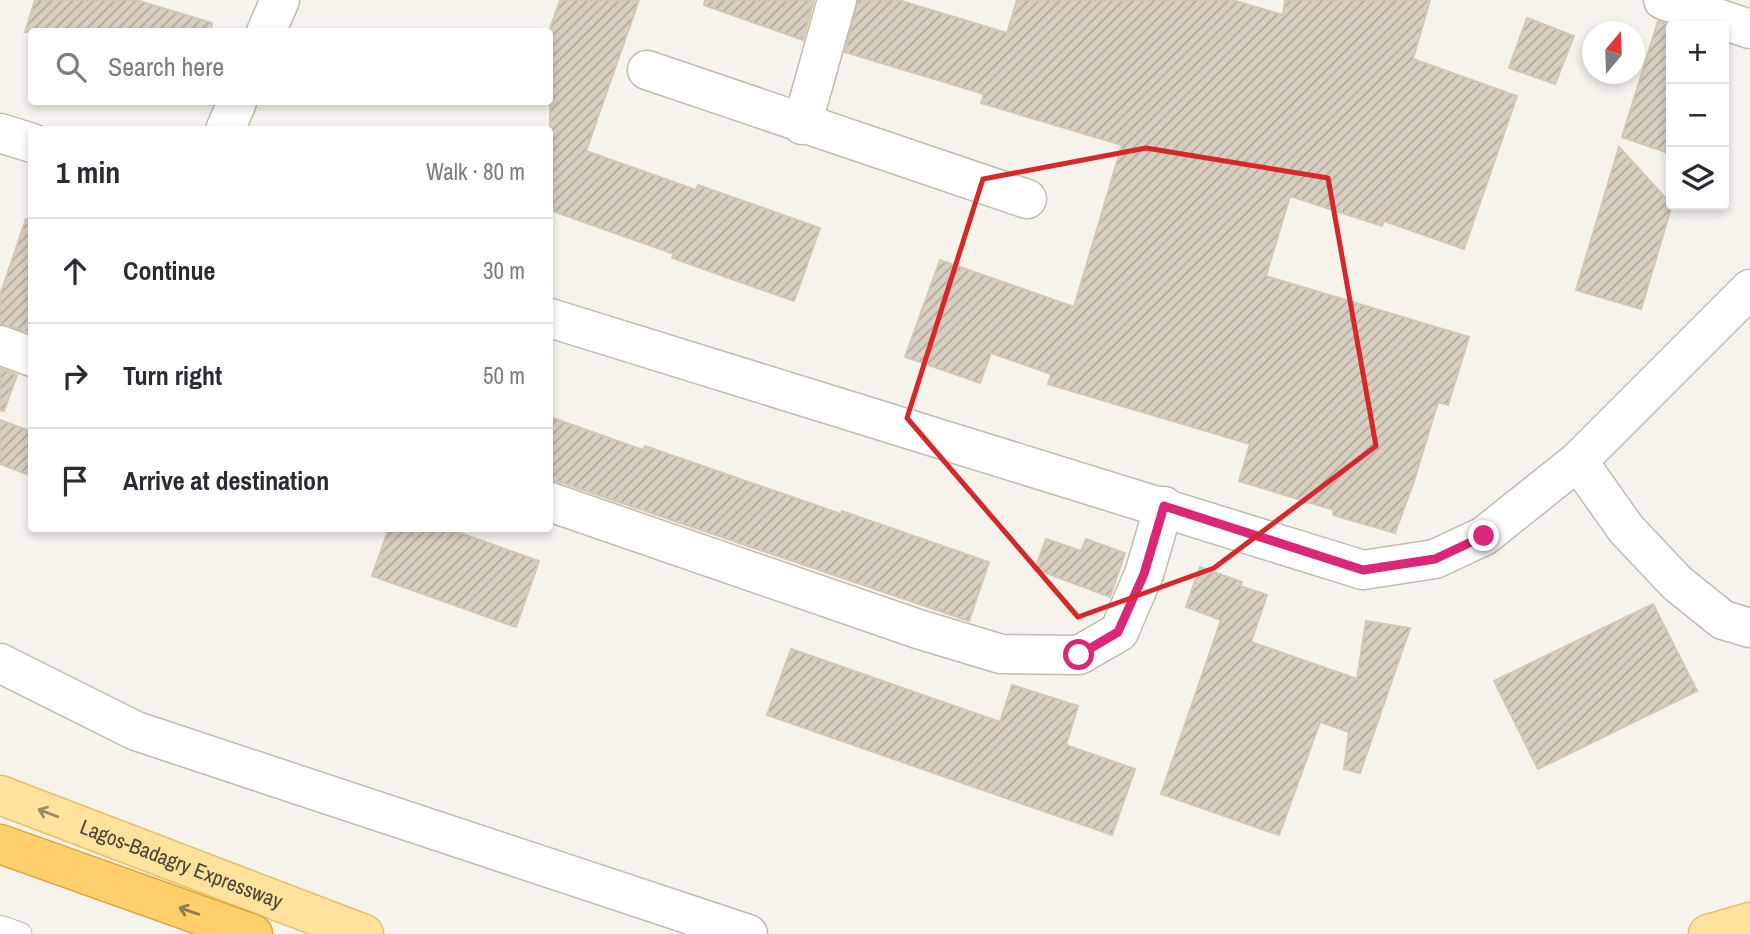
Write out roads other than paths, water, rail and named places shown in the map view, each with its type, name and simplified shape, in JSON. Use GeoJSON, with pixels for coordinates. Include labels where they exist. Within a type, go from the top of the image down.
{"type":"FeatureCollection","features":[{"type":"Feature","properties":{"kind":"highway","name":"Lagos-Badagry Expressway"},"geometry":{"type":"LineString","coordinates":[[0,844],[253,934]]}},
{"type":"Feature","properties":{"kind":"main road","name":"Lagos-Badagry Expressway"},"geometry":{"type":"LineString","coordinates":[[0,795],[363,934]]}},
{"type":"Feature","properties":{"kind":"main road"},"geometry":{"type":"LineString","coordinates":[[1708,934],[1750,922]]}},
{"type":"Feature","properties":{"kind":"street"},"geometry":{"type":"LineString","coordinates":[[268,28],[280,0]]}},
{"type":"Feature","properties":{"kind":"street"},"geometry":{"type":"LineString","coordinates":[[802,125],[837,0]]}},
{"type":"Feature","properties":{"kind":"street"},"geometry":{"type":"LineString","coordinates":[[1663,0],[1750,29]]}},
{"type":"Feature","properties":{"kind":"street"},"geometry":{"type":"LineString","coordinates":[[646,70],[1027,199]]}},
{"type":"Feature","properties":{"kind":"street"},"geometry":{"type":"LineString","coordinates":[[227,126],[236,105]]}},
{"type":"Feature","properties":{"kind":"street"},"geometry":{"type":"LineString","coordinates":[[0,133],[28,142]]}},
{"type":"Feature","properties":{"kind":"street"},"geometry":{"type":"LineString","coordinates":[[553,319],[1164,506],[1363,570],[1435,559],[1484,536],[1578,461],[1750,289]]}},
{"type":"Feature","properties":{"kind":"street"},"geometry":{"type":"LineString","coordinates":[[0,345],[28,356]]}},
{"type":"Feature","properties":{"kind":"street"},"geometry":{"type":"LineString","coordinates":[[1578,461],[1626,529],[1677,583],[1723,620],[1750,628]]}},
{"type":"Feature","properties":{"kind":"street"},"geometry":{"type":"LineString","coordinates":[[553,503],[918,629],[1001,654],[1079,655],[1118,632],[1144,574],[1164,506]]}},
{"type":"Feature","properties":{"kind":"street"},"geometry":{"type":"LineString","coordinates":[[0,663],[136,731],[748,934]]}},
{"type":"Feature","properties":{"kind":"lane"},"geometry":{"type":"LineString","coordinates":[[0,927],[20,934]]}}]}
